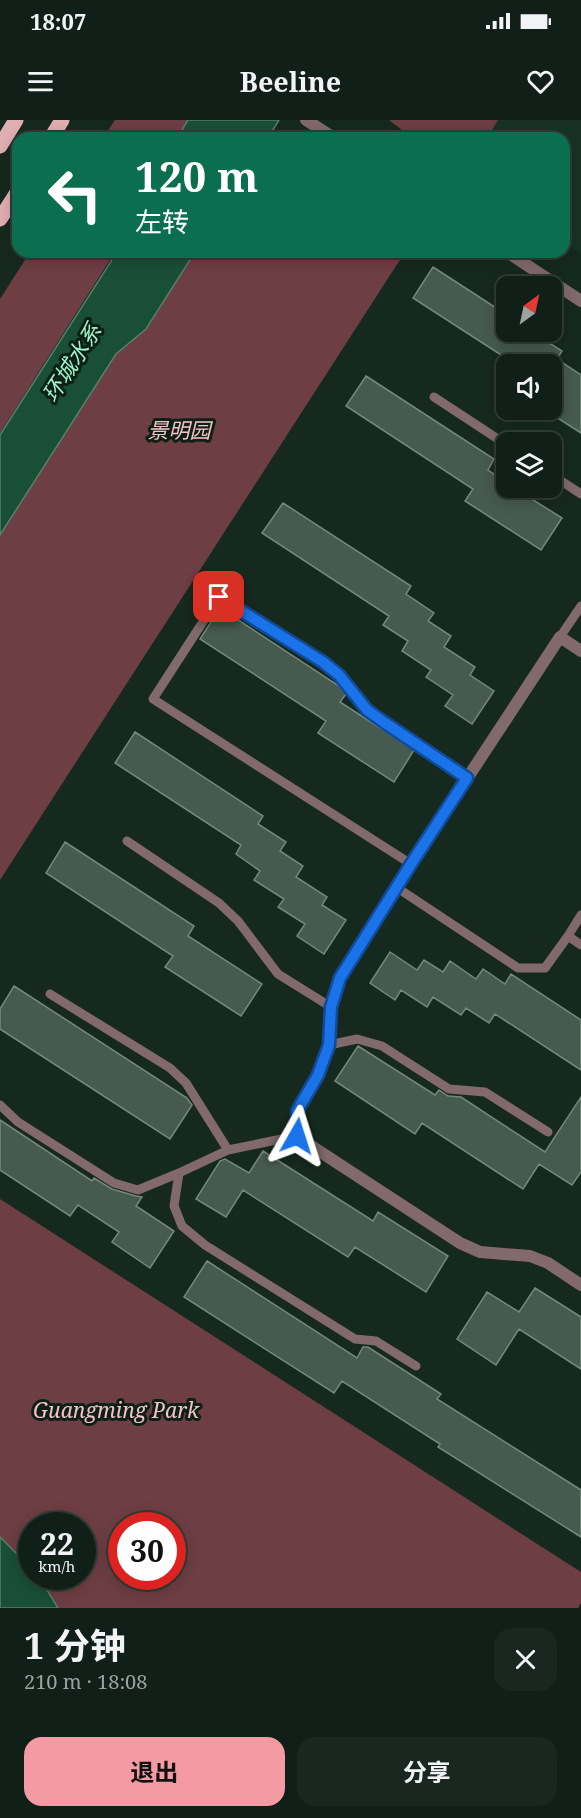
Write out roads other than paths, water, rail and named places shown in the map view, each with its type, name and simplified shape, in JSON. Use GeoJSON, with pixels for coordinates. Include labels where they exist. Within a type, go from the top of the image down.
{"type":"FeatureCollection","features":[{"type":"Feature","properties":{"kind":"main road"},"geometry":{"type":"LineString","coordinates":[[0,146],[16,120]]}},
{"type":"Feature","properties":{"kind":"main road"},"geometry":{"type":"LineString","coordinates":[[0,219],[12,200]]}},
{"type":"Feature","properties":{"kind":"street"},"geometry":{"type":"LineString","coordinates":[[310,123],[324,132]]}},
{"type":"Feature","properties":{"kind":"street"},"geometry":{"type":"LineString","coordinates":[[516,258],[581,301]]}},
{"type":"Feature","properties":{"kind":"street"},"geometry":{"type":"LineString","coordinates":[[581,651],[560,637],[396,887],[340,978],[331,1007],[329,1045],[318,1075],[297,1111],[297,1136],[460,1243],[480,1252],[530,1256],[539,1259],[581,1285]]}},
{"type":"Feature","properties":{"kind":"lane"},"geometry":{"type":"LineString","coordinates":[[434,397],[496,438]]}},
{"type":"Feature","properties":{"kind":"lane"},"geometry":{"type":"LineString","coordinates":[[562,482],[581,494]]}},
{"type":"Feature","properties":{"kind":"lane"},"geometry":{"type":"LineString","coordinates":[[411,864],[153,699],[219,597],[323,662],[339,675],[367,710],[467,778]]}},
{"type":"Feature","properties":{"kind":"lane"},"geometry":{"type":"LineString","coordinates":[[560,637],[581,606]]}},
{"type":"Feature","properties":{"kind":"lane"},"geometry":{"type":"LineString","coordinates":[[127,841],[219,903],[238,921],[278,974],[331,1007]]}},
{"type":"Feature","properties":{"kind":"lane"},"geometry":{"type":"LineString","coordinates":[[396,887],[518,968],[545,968],[581,915]]}},
{"type":"Feature","properties":{"kind":"lane"},"geometry":{"type":"LineString","coordinates":[[568,936],[581,945]]}},
{"type":"Feature","properties":{"kind":"lane"},"geometry":{"type":"LineString","coordinates":[[50,994],[170,1068],[186,1083],[228,1150]]}},
{"type":"Feature","properties":{"kind":"lane"},"geometry":{"type":"LineString","coordinates":[[329,1045],[357,1039],[382,1046],[449,1089],[485,1092],[548,1132]]}},
{"type":"Feature","properties":{"kind":"lane"},"geometry":{"type":"LineString","coordinates":[[0,1106],[18,1122],[114,1183],[138,1190],[228,1150],[297,1136]]}},
{"type":"Feature","properties":{"kind":"lane"},"geometry":{"type":"LineString","coordinates":[[179,1173],[174,1206],[182,1226],[205,1245],[355,1339],[376,1341],[416,1366]]}},
{"type":"Feature","properties":{"kind":"water"},"geometry":{"type":"Polygon","coordinates":[[[188,120],[279,120],[272,132],[181,132],[188,120]]]}},
{"type":"Feature","properties":{"kind":"water","name":"环城水系"},"geometry":{"type":"Polygon","coordinates":[[[113,258],[191,258],[146,329],[116,354],[0,535],[0,435],[113,258]]]}},
{"type":"Feature","properties":{"kind":"water"},"geometry":{"type":"Polygon","coordinates":[[[0,1537],[18,1555],[18,1590],[47,1590],[58,1608],[0,1608],[0,1537]]]}},
{"type":"Feature","properties":{"kind":"park label","name":"景明园"},"geometry":{"type":"Point","coordinates":[179,430]}},
{"type":"Feature","properties":{"kind":"park label","name":"Guangming Park"},"geometry":{"type":"Point","coordinates":[116,1410]}}]}
